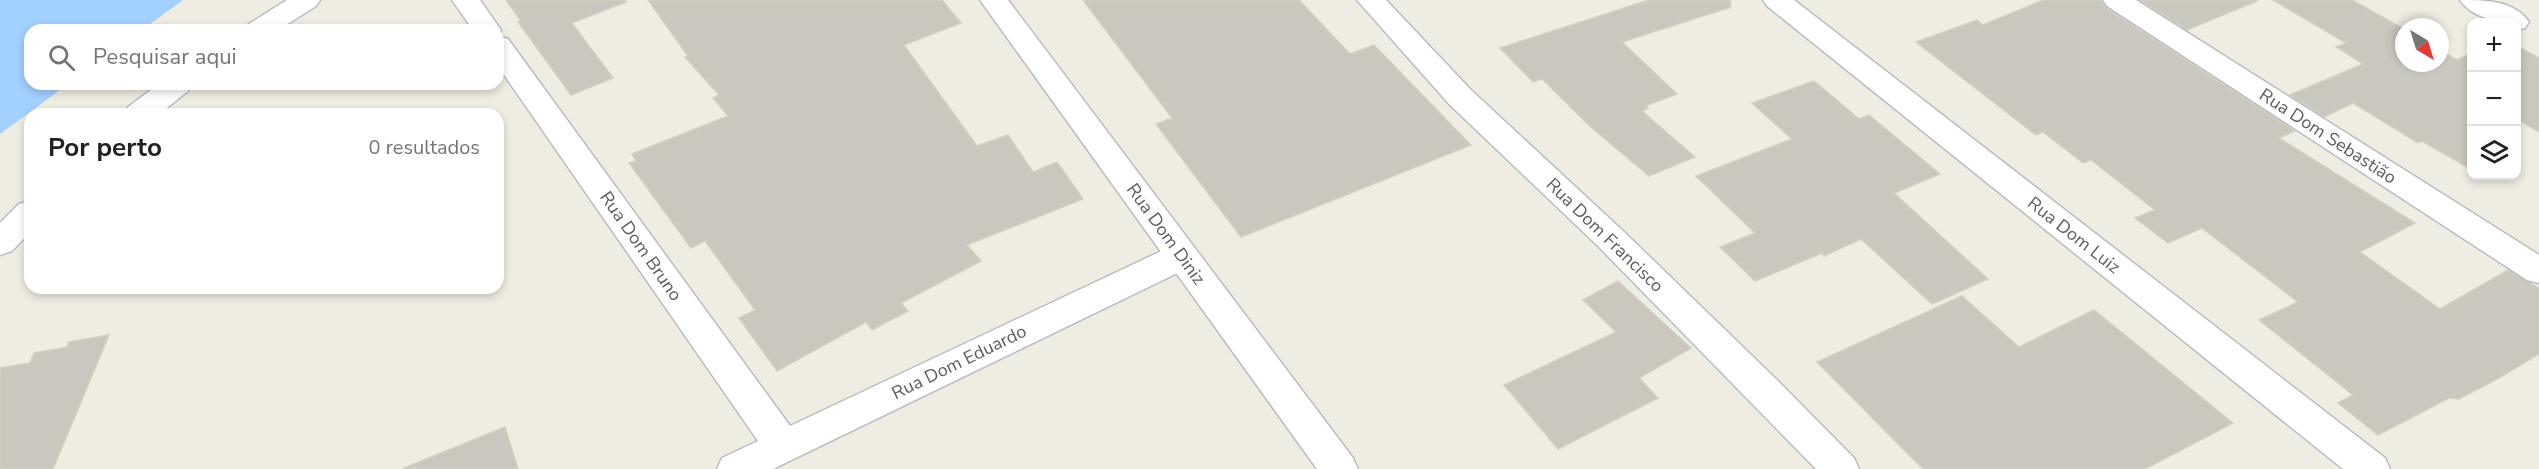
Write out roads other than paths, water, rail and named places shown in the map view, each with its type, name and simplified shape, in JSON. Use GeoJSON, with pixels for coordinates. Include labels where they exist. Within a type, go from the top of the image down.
{"type":"FeatureCollection","features":[{"type":"Feature","properties":{"kind":"street"},"geometry":{"type":"LineString","coordinates":[[268,24],[306,0]]}},
{"type":"Feature","properties":{"kind":"street"},"geometry":{"type":"LineString","coordinates":[[466,0],[483,24]]}},
{"type":"Feature","properties":{"kind":"street","name":"Rua Dom Diniz"},"geometry":{"type":"LineString","coordinates":[[994,0],[1339,469]]}},
{"type":"Feature","properties":{"kind":"street","name":"Rua Dom Francisco"},"geometry":{"type":"LineString","coordinates":[[1371,0],[1460,97],[1610,238],[1764,390],[1840,469]]}},
{"type":"Feature","properties":{"kind":"street","name":"Rua Dom Luiz"},"geometry":{"type":"LineString","coordinates":[[1777,0],[2372,469]]}},
{"type":"Feature","properties":{"kind":"street","name":"Rua Dom Sebastião"},"geometry":{"type":"LineString","coordinates":[[2117,0],[2539,271]]}},
{"type":"Feature","properties":{"kind":"street"},"geometry":{"type":"LineString","coordinates":[[2474,0],[2507,18]]}},
{"type":"Feature","properties":{"kind":"street"},"geometry":{"type":"LineString","coordinates":[[2521,26],[2539,35]]}},
{"type":"Feature","properties":{"kind":"street","name":"Rua Dom Bruno"},"geometry":{"type":"LineString","coordinates":[[504,53],[783,446]]}},
{"type":"Feature","properties":{"kind":"street"},"geometry":{"type":"LineString","coordinates":[[147,108],[170,90]]}},
{"type":"Feature","properties":{"kind":"street"},"geometry":{"type":"LineString","coordinates":[[0,243],[24,218]]}},
{"type":"Feature","properties":{"kind":"street","name":"Rua Dom Eduardo"},"geometry":{"type":"LineString","coordinates":[[736,469],[1182,256]]}},
{"type":"Feature","properties":{"kind":"water"},"geometry":{"type":"Polygon","coordinates":[[[0,0],[183,0],[150,24],[24,24],[24,90],[60,90],[35,108],[24,108],[24,116],[0,134],[0,0]]]}}]}
